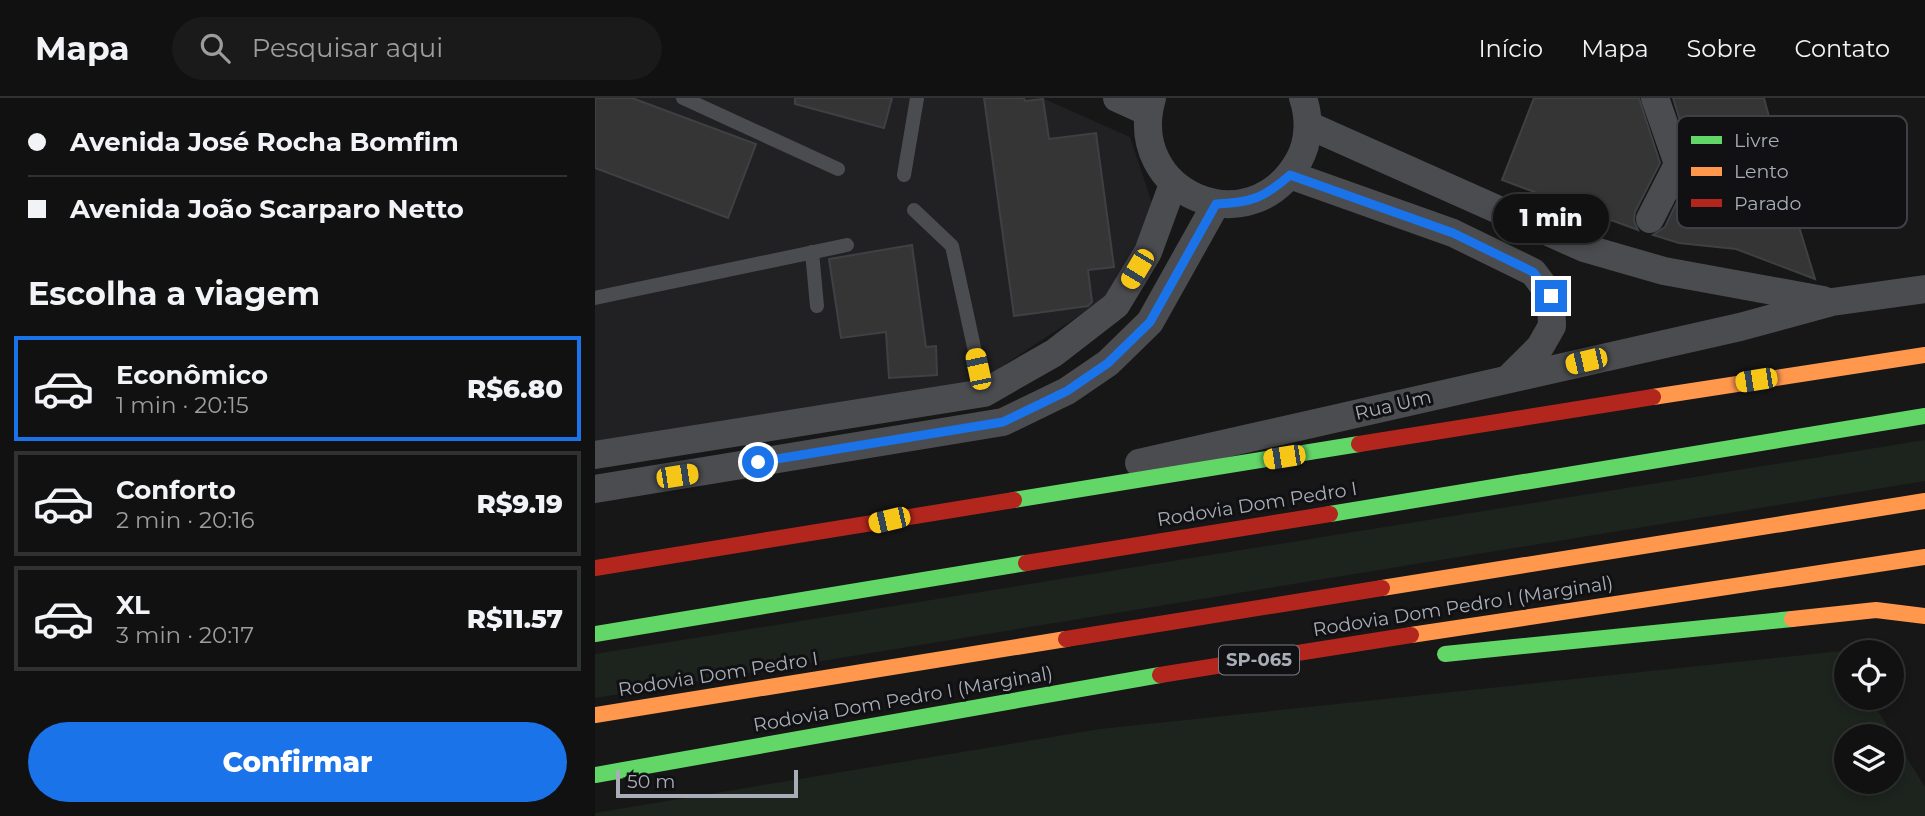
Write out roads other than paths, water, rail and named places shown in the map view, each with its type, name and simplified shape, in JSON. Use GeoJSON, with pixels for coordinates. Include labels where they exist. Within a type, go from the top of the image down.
{"type":"FeatureCollection","features":[{"type":"Feature","properties":{"kind":"highway"},"geometry":{"type":"LineString","coordinates":[[595,568],[1925,355]]}},
{"type":"Feature","properties":{"kind":"highway","name":"Rodovia Dom Pedro I"},"geometry":{"type":"LineString","coordinates":[[595,634],[1925,416]]}},
{"type":"Feature","properties":{"kind":"highway","name":"Rodovia Dom Pedro I"},"geometry":{"type":"LineString","coordinates":[[595,715],[1925,501]]}},
{"type":"Feature","properties":{"kind":"highway","name":"Rodovia Dom Pedro I (Marginal)"},"geometry":{"type":"LineString","coordinates":[[595,775],[1056,692],[1610,603],[1925,557]]}},
{"type":"Feature","properties":{"kind":"highway"},"geometry":{"type":"LineString","coordinates":[[1428,656],[1876,610],[1922,619]]}},
{"type":"Feature","properties":{"kind":"highway"},"geometry":{"type":"LineString","coordinates":[[1056,692],[1318,666]]}},
{"type":"Feature","properties":{"kind":"street"},"geometry":{"type":"LineString","coordinates":[[1117,98],[1150,105],[1148,139],[1156,163],[1173,184],[1193,197],[1216,204],[1244,203],[1257,198],[1269,193],[1290,175],[1303,152],[1306,112],[1584,248],[1664,271],[1832,302]]}},
{"type":"Feature","properties":{"kind":"street"},"geometry":{"type":"LineString","coordinates":[[1655,98],[1677,161]]}},
{"type":"Feature","properties":{"kind":"street"},"geometry":{"type":"LineString","coordinates":[[1650,219],[1677,166]]}},
{"type":"Feature","properties":{"kind":"street"},"geometry":{"type":"LineString","coordinates":[[1290,175],[1453,233],[1533,272],[1551,296],[1552,326],[1540,347],[1509,378]]}},
{"type":"Feature","properties":{"kind":"street"},"geometry":{"type":"LineString","coordinates":[[595,455],[983,393],[1054,353],[1116,305],[1148,251],[1173,184]]}},
{"type":"Feature","properties":{"kind":"street"},"geometry":{"type":"LineString","coordinates":[[595,489],[1003,422],[1067,391],[1108,363],[1150,322],[1216,204]]}},
{"type":"Feature","properties":{"kind":"street","name":"Rua Um"},"geometry":{"type":"LineString","coordinates":[[862,526],[1740,327],[1832,302],[1925,289]]}},
{"type":"Feature","properties":{"kind":"lane"},"geometry":{"type":"LineString","coordinates":[[683,98],[838,169]]}},
{"type":"Feature","properties":{"kind":"lane"},"geometry":{"type":"LineString","coordinates":[[904,175],[917,98]]}},
{"type":"Feature","properties":{"kind":"lane"},"geometry":{"type":"LineString","coordinates":[[914,210],[951,246],[983,393]]}},
{"type":"Feature","properties":{"kind":"lane"},"geometry":{"type":"LineString","coordinates":[[595,298],[847,245]]}},
{"type":"Feature","properties":{"kind":"lane"},"geometry":{"type":"LineString","coordinates":[[812,252],[817,306]]}}]}
